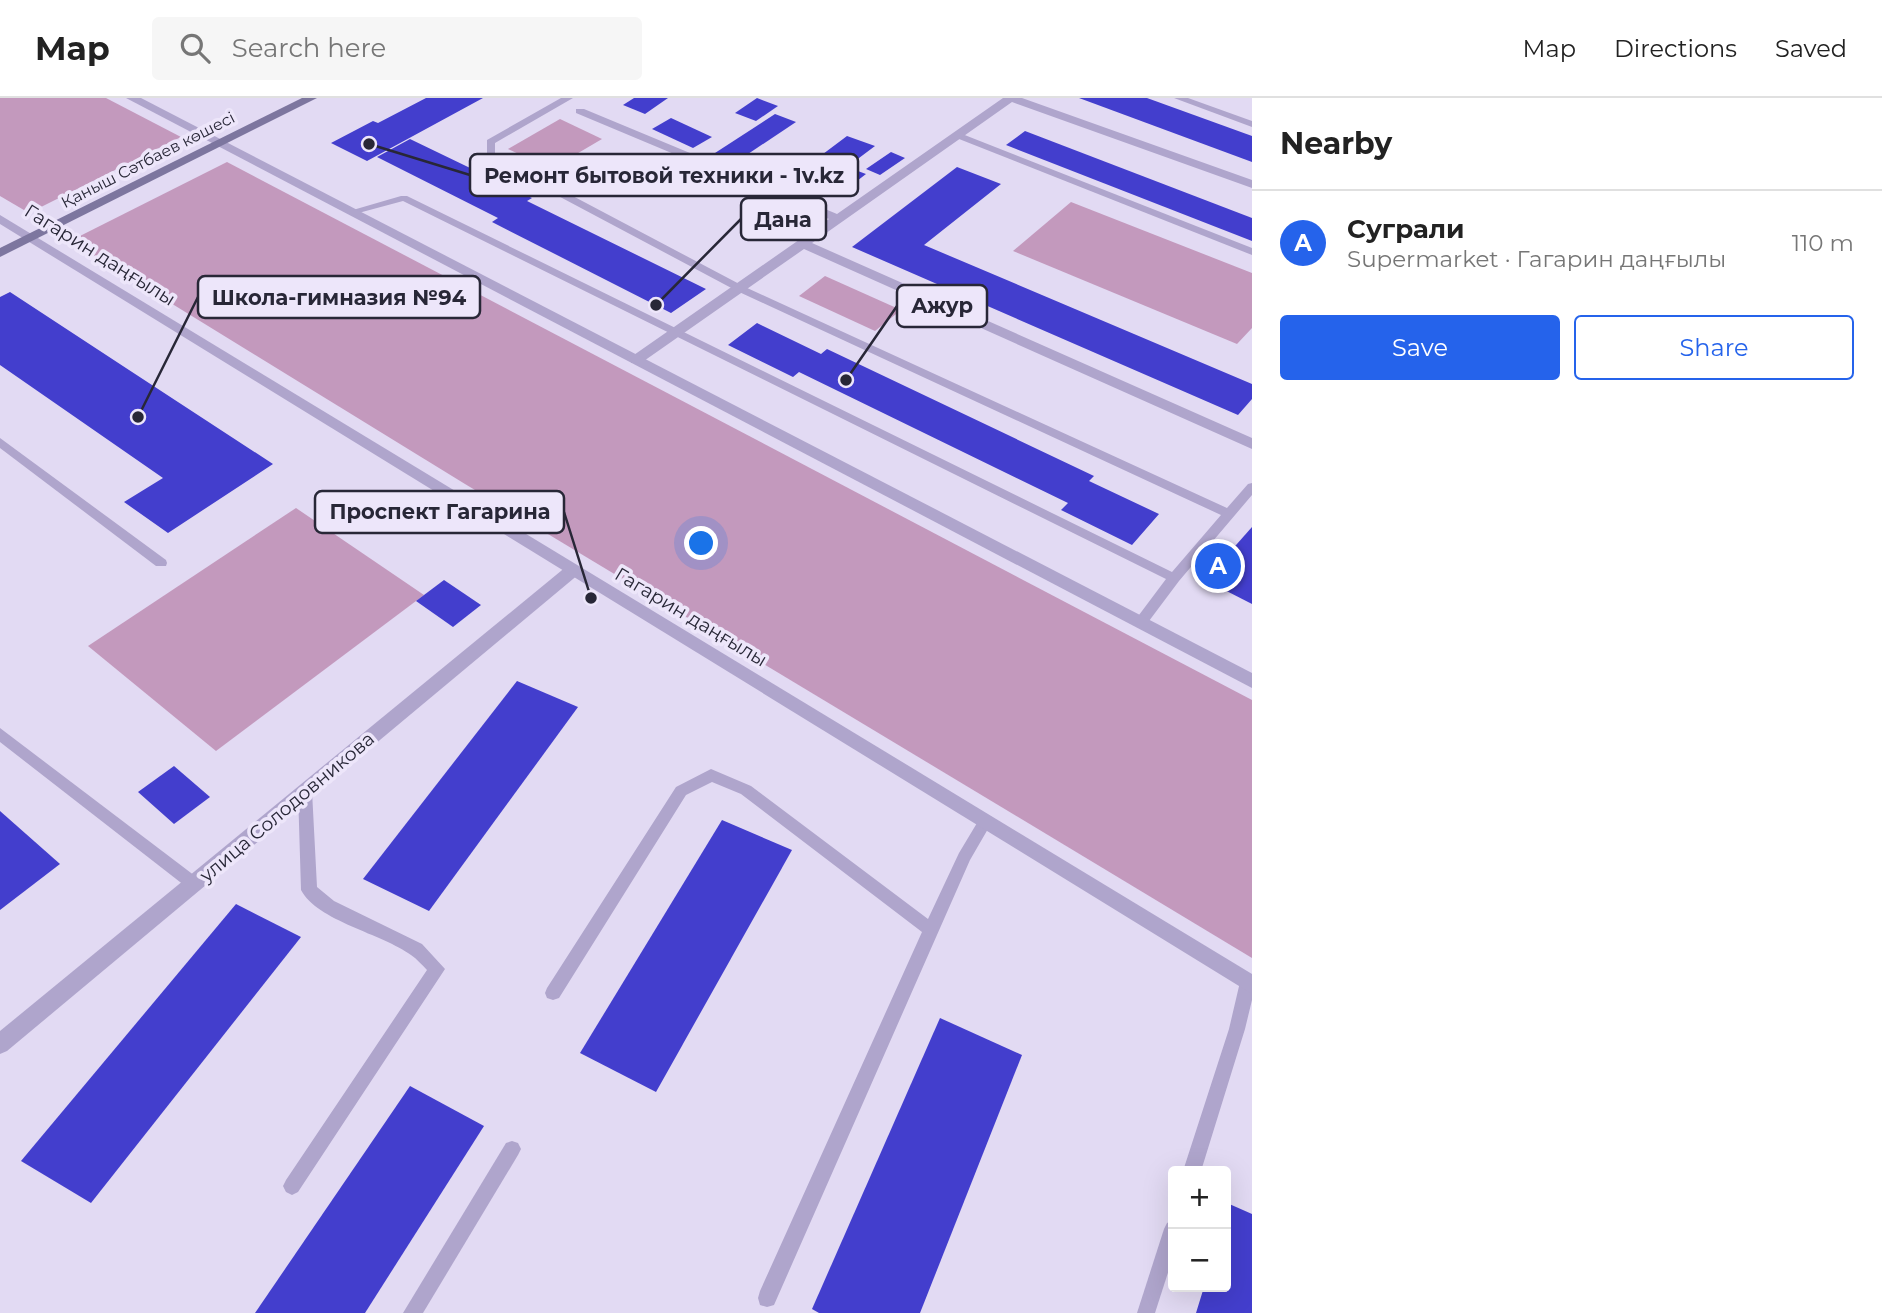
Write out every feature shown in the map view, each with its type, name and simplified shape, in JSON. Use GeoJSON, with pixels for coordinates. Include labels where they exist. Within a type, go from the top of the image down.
{"type":"FeatureCollection","features":[{"type":"Feature","properties":{"kind":"main road","name":"Қаныш Сәтбаев көшесі"},"geometry":{"type":"LineString","coordinates":[[0,253],[311,98]]}},
{"type":"Feature","properties":{"kind":"street"},"geometry":{"type":"LineString","coordinates":[[132,98],[1252,681]]}},
{"type":"Feature","properties":{"kind":"street"},"geometry":{"type":"LineString","coordinates":[[636,360],[1010,98],[1252,184]]}},
{"type":"Feature","properties":{"kind":"street"},"geometry":{"type":"LineString","coordinates":[[580,111],[839,219]]}},
{"type":"Feature","properties":{"kind":"street","name":"Гагарин даңғылы"},"geometry":{"type":"LineString","coordinates":[[0,219],[1250,984]]}},
{"type":"Feature","properties":{"kind":"street"},"geometry":{"type":"LineString","coordinates":[[804,244],[1252,444]]}},
{"type":"Feature","properties":{"kind":"street","name":"улица Солодовникова"},"geometry":{"type":"LineString","coordinates":[[0,1044],[573,570]]}},
{"type":"Feature","properties":{"kind":"lane"},"geometry":{"type":"LineString","coordinates":[[568,98],[490,142],[490,156],[741,289],[1085,450],[1229,514]]}},
{"type":"Feature","properties":{"kind":"lane"},"geometry":{"type":"LineString","coordinates":[[1179,98],[1252,124]]}},
{"type":"Feature","properties":{"kind":"lane"},"geometry":{"type":"LineString","coordinates":[[957,135],[1252,252]]}},
{"type":"Feature","properties":{"kind":"lane"},"geometry":{"type":"LineString","coordinates":[[351,212],[404,198],[1174,578]]}},
{"type":"Feature","properties":{"kind":"lane"},"geometry":{"type":"LineString","coordinates":[[0,442],[161,563]]}},
{"type":"Feature","properties":{"kind":"lane"},"geometry":{"type":"LineString","coordinates":[[1141,622],[1174,578],[1252,488]]}},
{"type":"Feature","properties":{"kind":"lane"},"geometry":{"type":"LineString","coordinates":[[0,734],[194,884]]}},
{"type":"Feature","properties":{"kind":"lane"},"geometry":{"type":"LineString","coordinates":[[553,993],[681,791],[711,775],[746,790],[931,930]]}},
{"type":"Feature","properties":{"kind":"lane"},"geometry":{"type":"LineString","coordinates":[[292,1186],[437,969],[416,949],[328,906],[309,890],[305,791]]}},
{"type":"Feature","properties":{"kind":"lane"},"geometry":{"type":"LineString","coordinates":[[767,1298],[964,857],[985,822]]}},
{"type":"Feature","properties":{"kind":"lane"},"geometry":{"type":"LineString","coordinates":[[1194,1166],[1250,984]]}},
{"type":"Feature","properties":{"kind":"lane"},"geometry":{"type":"LineString","coordinates":[[412,1313],[512,1149]]}},
{"type":"Feature","properties":{"kind":"lane"},"geometry":{"type":"LineString","coordinates":[[1146,1313],[1168,1245]]}},
{"type":"Feature","properties":{"kind":"shaded area"},"geometry":{"type":"Polygon","coordinates":[[[0,98],[106,98],[181,137],[29,213],[0,196],[0,98]]]}},
{"type":"Feature","properties":{"kind":"shaded area"},"geometry":{"type":"Polygon","coordinates":[[[560,119],[602,139],[551,169],[508,149],[560,119]]]}},
{"type":"Feature","properties":{"kind":"shaded area"},"geometry":{"type":"Polygon","coordinates":[[[227,162],[1252,700],[1252,958],[465,484],[70,241],[227,162]]]}},
{"type":"Feature","properties":{"kind":"shaded area"},"geometry":{"type":"Polygon","coordinates":[[[1071,202],[1252,273],[1252,328],[1237,344],[1013,251],[1071,202]]]}},
{"type":"Feature","properties":{"kind":"shaded area"},"geometry":{"type":"Polygon","coordinates":[[[825,276],[901,310],[875,331],[799,296],[825,276]]]}},
{"type":"Feature","properties":{"kind":"shaded area"},"geometry":{"type":"Polygon","coordinates":[[[296,508],[424,595],[216,751],[88,646],[296,508]]]}},
{"type":"Feature","properties":{"kind":"building"},"geometry":{"type":"Polygon","coordinates":[[[426,98],[483,98],[367,161],[331,143],[373,121],[378,123],[426,98]]]}},
{"type":"Feature","properties":{"kind":"building"},"geometry":{"type":"Polygon","coordinates":[[[634,98],[668,98],[645,114],[623,105],[634,98]]]}},
{"type":"Feature","properties":{"kind":"building"},"geometry":{"type":"Polygon","coordinates":[[[757,98],[778,106],[756,121],[735,113],[757,98]]]}},
{"type":"Feature","properties":{"kind":"building"},"geometry":{"type":"Polygon","coordinates":[[[1079,98],[1147,98],[1252,136],[1252,162],[1079,98]]]}},
{"type":"Feature","properties":{"kind":"building"},"geometry":{"type":"Polygon","coordinates":[[[775,114],[796,122],[736,162],[715,153],[775,114]]]}},
{"type":"Feature","properties":{"kind":"building"},"geometry":{"type":"Polygon","coordinates":[[[671,118],[712,137],[693,148],[652,129],[671,118]]]}},
{"type":"Feature","properties":{"kind":"building"},"geometry":{"type":"Polygon","coordinates":[[[1025,131],[1252,218],[1252,241],[1006,145],[1025,131]]]}},
{"type":"Feature","properties":{"kind":"building"},"geometry":{"type":"Polygon","coordinates":[[[847,136],[875,146],[847,167],[866,174],[844,191],[788,170],[810,153],[819,157],[847,136]]]}},
{"type":"Feature","properties":{"kind":"building"},"geometry":{"type":"Polygon","coordinates":[[[410,139],[532,198],[527,201],[706,289],[671,313],[492,222],[498,218],[377,157],[410,139]]]}},
{"type":"Feature","properties":{"kind":"building"},"geometry":{"type":"Polygon","coordinates":[[[891,152],[905,158],[880,175],[866,169],[891,152]]]}},
{"type":"Feature","properties":{"kind":"building"},"geometry":{"type":"Polygon","coordinates":[[[957,167],[1001,184],[924,245],[1252,384],[1252,399],[1238,415],[852,247],[957,167]]]}},
{"type":"Feature","properties":{"kind":"building"},"geometry":{"type":"Polygon","coordinates":[[[10,292],[273,464],[168,533],[124,502],[163,478],[0,365],[0,297],[10,292]]]}},
{"type":"Feature","properties":{"kind":"building"},"geometry":{"type":"Polygon","coordinates":[[[757,323],[821,354],[827,349],[1094,476],[1089,481],[1159,514],[1132,545],[1061,510],[1068,503],[799,372],[793,377],[728,345],[757,323]]]}},
{"type":"Feature","properties":{"kind":"building"},"geometry":{"type":"Polygon","coordinates":[[[1252,527],[1252,604],[1205,580],[1252,527]]]}},
{"type":"Feature","properties":{"kind":"building"},"geometry":{"type":"Polygon","coordinates":[[[444,580],[481,605],[453,627],[416,601],[444,580]]]}},
{"type":"Feature","properties":{"kind":"building"},"geometry":{"type":"Polygon","coordinates":[[[517,681],[578,707],[429,911],[363,879],[517,681]]]}},
{"type":"Feature","properties":{"kind":"building"},"geometry":{"type":"Polygon","coordinates":[[[174,766],[210,797],[174,824],[138,792],[174,766]]]}},
{"type":"Feature","properties":{"kind":"building"},"geometry":{"type":"Polygon","coordinates":[[[0,811],[60,864],[0,910],[0,811]]]}},
{"type":"Feature","properties":{"kind":"building"},"geometry":{"type":"Polygon","coordinates":[[[722,820],[792,850],[656,1092],[580,1053],[722,820]]]}},
{"type":"Feature","properties":{"kind":"building"},"geometry":{"type":"Polygon","coordinates":[[[236,904],[301,937],[91,1203],[21,1161],[236,904]]]}},
{"type":"Feature","properties":{"kind":"building"},"geometry":{"type":"Polygon","coordinates":[[[940,1018],[1022,1055],[920,1313],[819,1313],[812,1309],[940,1018]]]}},
{"type":"Feature","properties":{"kind":"building"},"geometry":{"type":"Polygon","coordinates":[[[410,1086],[484,1126],[365,1313],[255,1313],[410,1086]]]}},
{"type":"Feature","properties":{"kind":"building"},"geometry":{"type":"Polygon","coordinates":[[[1231,1205],[1252,1214],[1252,1313],[1196,1313],[1202,1292],[1231,1292],[1231,1205]]]}},
{"type":"Feature","properties":{"kind":"place","name":"Ремонт бытовой техники - 1v.kz"},"geometry":{"type":"Point","coordinates":[369,144]}},
{"type":"Feature","properties":{"kind":"place","name":"Дана"},"geometry":{"type":"Point","coordinates":[656,305]}},
{"type":"Feature","properties":{"kind":"place","name":"Ажур"},"geometry":{"type":"Point","coordinates":[846,380]}},
{"type":"Feature","properties":{"kind":"place","name":"Школа-гимназия №94"},"geometry":{"type":"Point","coordinates":[138,417]}},
{"type":"Feature","properties":{"kind":"place","name":"Суграли"},"geometry":{"type":"Point","coordinates":[1218,566]}},
{"type":"Feature","properties":{"kind":"place","name":"Проспект Гагарина"},"geometry":{"type":"Point","coordinates":[591,598]}}]}
